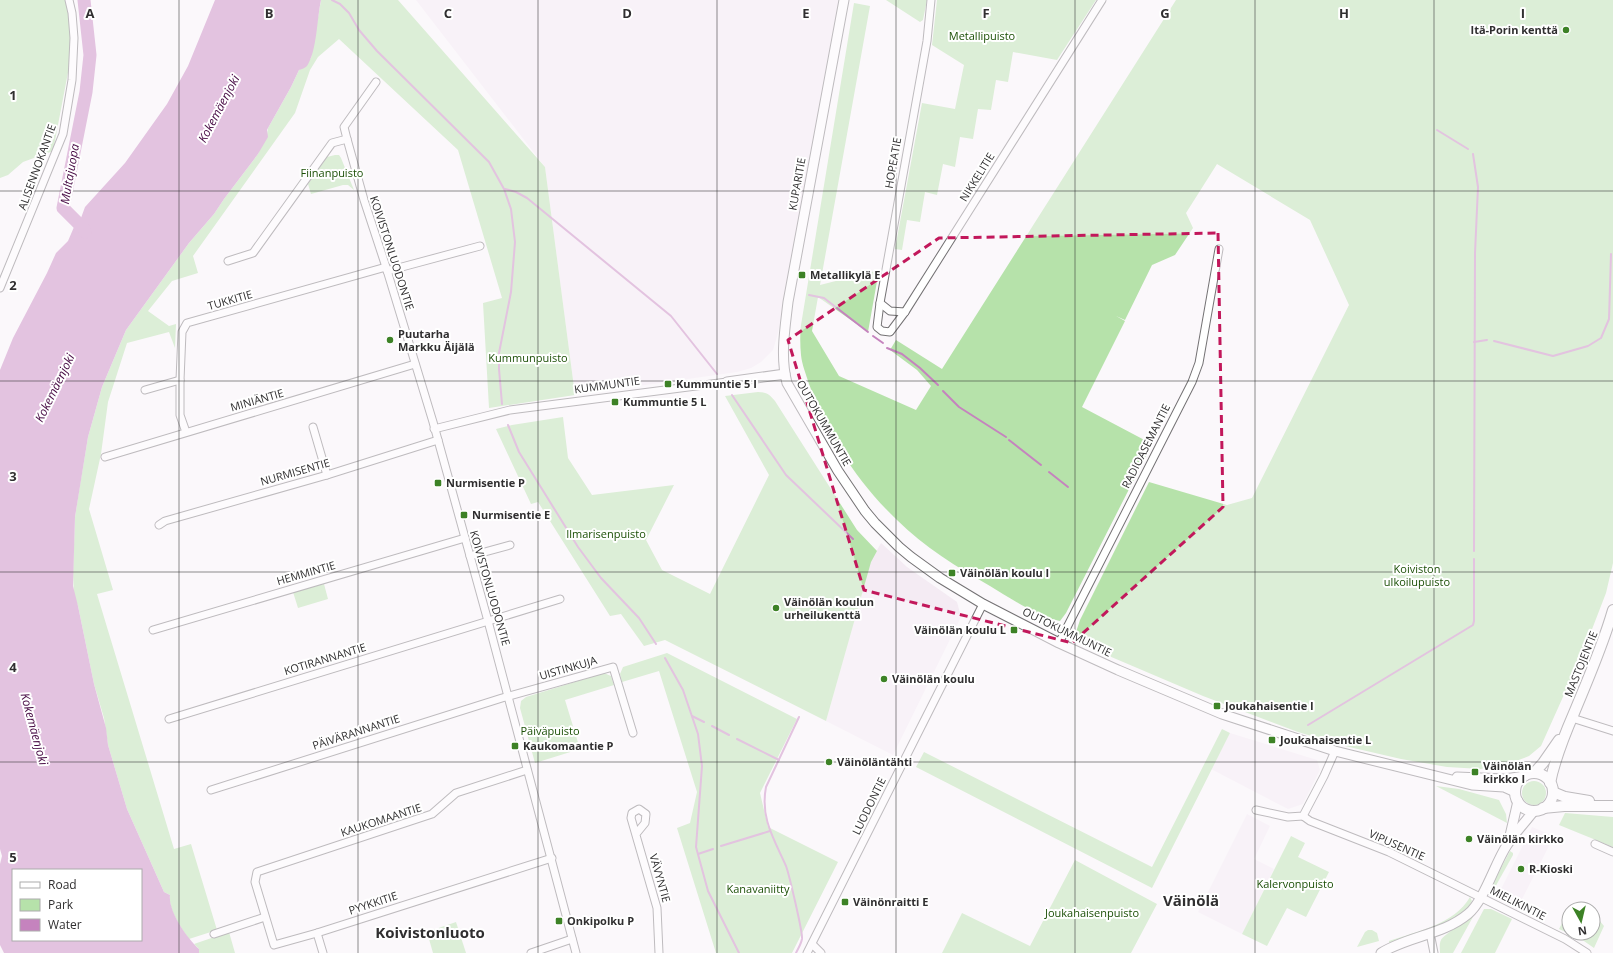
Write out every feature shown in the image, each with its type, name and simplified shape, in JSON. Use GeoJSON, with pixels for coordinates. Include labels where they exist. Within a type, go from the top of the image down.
{"type":"FeatureCollection","features":[{"type":"Feature","properties":{"kind":"main road","name":"MASTOJENTIE"},"geometry":{"type":"LineString","coordinates":[[1551,787],[1553,768],[1605,637],[1613,610]]}},
{"type":"Feature","properties":{"kind":"main road","name":"MASTOJENTIE"},"geometry":{"type":"LineString","coordinates":[[1529,775],[1543,763],[1570,722]]}},
{"type":"Feature","properties":{"kind":"main road"},"geometry":{"type":"LineString","coordinates":[[1529,775],[1543,776],[1551,787],[1565,797],[1613,805],[1564,806],[1539,810],[1525,808],[1517,797],[1518,783],[1529,775]]}},
{"type":"Feature","properties":{"kind":"main road"},"geometry":{"type":"LineString","coordinates":[[1539,810],[1550,801],[1551,787]]}},
{"type":"Feature","properties":{"kind":"street","name":"ALISENNOKANTIE"},"geometry":{"type":"LineString","coordinates":[[0,288],[63,134],[72,80],[74,38],[72,13],[69,0]]}},
{"type":"Feature","properties":{"kind":"street","name":"KUPARITIE"},"geometry":{"type":"LineString","coordinates":[[785,374],[784,341],[788,302],[844,0]]}},
{"type":"Feature","properties":{"kind":"street","name":"HOPEATIE"},"geometry":{"type":"LineString","coordinates":[[880,303],[927,41],[932,0]]}},
{"type":"Feature","properties":{"kind":"street","name":"NIKKELITIE"},"geometry":{"type":"LineString","coordinates":[[880,303],[877,326],[882,332],[890,332],[905,312],[1102,0]]}},
{"type":"Feature","properties":{"kind":"street"},"geometry":{"type":"LineString","coordinates":[[228,261],[253,253],[332,143],[347,139],[344,127],[376,82]]}},
{"type":"Feature","properties":{"kind":"street","name":"KOIVISTONLUODONTIE"},"geometry":{"type":"LineString","coordinates":[[347,139],[364,200],[387,269],[438,440],[552,858],[576,953]]}},
{"type":"Feature","properties":{"kind":"street","name":"TUKKITIE"},"geometry":{"type":"LineString","coordinates":[[186,432],[180,416],[180,380],[182,332],[187,323],[387,269],[480,246]]}},
{"type":"Feature","properties":{"kind":"street","name":"RADIOASEMANTIE"},"geometry":{"type":"LineString","coordinates":[[1059,643],[1192,382],[1199,363],[1219,249]]}},
{"type":"Feature","properties":{"kind":"street"},"geometry":{"type":"LineString","coordinates":[[880,303],[890,311],[905,312]]}},
{"type":"Feature","properties":{"kind":"street","name":"MINIÄNTIE"},"geometry":{"type":"LineString","coordinates":[[105,457],[416,364]]}},
{"type":"Feature","properties":{"kind":"street","name":"KUMMUNTIE"},"geometry":{"type":"LineString","coordinates":[[434,429],[510,410],[785,374]]}},
{"type":"Feature","properties":{"kind":"street","name":"OUTOKUMMUNTIE"},"geometry":{"type":"LineString","coordinates":[[785,374],[787,383],[838,471],[865,511],[884,532],[911,557],[940,578],[983,604],[1059,643],[1222,714],[1335,751],[1472,784],[1504,787],[1517,797]]}},
{"type":"Feature","properties":{"kind":"street"},"geometry":{"type":"LineString","coordinates":[[145,390],[180,380]]}},
{"type":"Feature","properties":{"kind":"street"},"geometry":{"type":"LineString","coordinates":[[313,428],[327,475]]}},
{"type":"Feature","properties":{"kind":"street","name":"NURMISENTIE"},"geometry":{"type":"LineString","coordinates":[[159,525],[166,521],[327,475],[438,440]]}},
{"type":"Feature","properties":{"kind":"street","name":"HEMMINTIE"},"geometry":{"type":"LineString","coordinates":[[153,630],[465,538]]}},
{"type":"Feature","properties":{"kind":"street"},"geometry":{"type":"LineString","coordinates":[[470,556],[510,545]]}},
{"type":"Feature","properties":{"kind":"street","name":"KOTIRANNANTIE"},"geometry":{"type":"LineString","coordinates":[[169,719],[560,599]]}},
{"type":"Feature","properties":{"kind":"street","name":"LUODONTIE"},"geometry":{"type":"LineString","coordinates":[[807,953],[983,604]]}},
{"type":"Feature","properties":{"kind":"street","name":"UISTINKUJA"},"geometry":{"type":"LineString","coordinates":[[508,696],[613,667],[633,733]]}},
{"type":"Feature","properties":{"kind":"street","name":"PÄIVÄRANNANTIE"},"geometry":{"type":"LineString","coordinates":[[211,790],[508,696]]}},
{"type":"Feature","properties":{"kind":"street"},"geometry":{"type":"LineString","coordinates":[[1570,722],[1613,731]]}},
{"type":"Feature","properties":{"kind":"street"},"geometry":{"type":"LineString","coordinates":[[1256,810],[1288,817],[1303,816],[1335,751]]}},
{"type":"Feature","properties":{"kind":"street","name":"KAUKOMAANTIE"},"geometry":{"type":"LineString","coordinates":[[257,872],[432,814],[456,794],[527,770]]}},
{"type":"Feature","properties":{"kind":"street","name":"OUTOKUMMUNTIE"},"geometry":{"type":"LineString","coordinates":[[1437,776],[1505,779],[1529,775]]}},
{"type":"Feature","properties":{"kind":"street"},"geometry":{"type":"LineString","coordinates":[[1381,953],[1402,942],[1430,934],[1456,923],[1469,914],[1482,894],[1507,845],[1517,797]]}},
{"type":"Feature","properties":{"kind":"street"},"geometry":{"type":"LineString","coordinates":[[1507,845],[1539,810]]}},
{"type":"Feature","properties":{"kind":"street","name":"VIPUSENTIE"},"geometry":{"type":"LineString","coordinates":[[1303,816],[1310,821],[1389,852],[1482,894]]}},
{"type":"Feature","properties":{"kind":"street","name":"VÄVYNTIE"},"geometry":{"type":"LineString","coordinates":[[636,834],[657,908],[659,953]]}},
{"type":"Feature","properties":{"kind":"street"},"geometry":{"type":"LineString","coordinates":[[1595,844],[1613,852]]}},
{"type":"Feature","properties":{"kind":"street","name":"PYYKKITIE"},"geometry":{"type":"LineString","coordinates":[[257,872],[255,882],[274,945],[317,933],[552,858]]}},
{"type":"Feature","properties":{"kind":"street","name":"MIELIKINTIE"},"geometry":{"type":"LineString","coordinates":[[1482,894],[1587,953]]}},
{"type":"Feature","properties":{"kind":"street"},"geometry":{"type":"LineString","coordinates":[[214,934],[265,917]]}},
{"type":"Feature","properties":{"kind":"street"},"geometry":{"type":"LineString","coordinates":[[317,933],[323,953]]}},
{"type":"Feature","properties":{"kind":"street"},"geometry":{"type":"LineString","coordinates":[[1430,934],[1434,953]]}},
{"type":"Feature","properties":{"kind":"street"},"geometry":{"type":"LineString","coordinates":[[531,953],[572,940]]}},
{"type":"Feature","properties":{"kind":"street"},"geometry":{"type":"LineString","coordinates":[[812,944],[821,953]]}},
{"type":"Feature","properties":{"kind":"highlighted area"},"geometry":{"type":"Polygon","coordinates":[[[1218,233],[1223,507],[1072,643],[864,590],[788,340],[939,238],[1218,233]]]}},
{"type":"Feature","properties":{"kind":"shaded area"},"geometry":{"type":"Polygon","coordinates":[[[416,0],[839,0],[778,333],[773,350],[761,362],[751,368],[737,372],[575,395],[545,167],[416,0]]]}},
{"type":"Feature","properties":{"kind":"shaded area","name":"Väinölän koulu"},"geometry":{"type":"Polygon","coordinates":[[[881,543],[907,567],[957,602],[961,617],[893,755],[826,721],[870,563],[881,543]]]}},
{"type":"Feature","properties":{"kind":"shaded area"},"geometry":{"type":"Polygon","coordinates":[[[1230,733],[1317,760],[1320,770],[1303,804],[1288,809],[1211,769],[1230,733]]]}},
{"type":"Feature","properties":{"kind":"shaded area"},"geometry":{"type":"Polygon","coordinates":[[[1247,814],[1270,826],[1254,859],[1274,869],[1242,934],[1198,912],[1247,814]]]}},
{"type":"Feature","properties":{"kind":"shaded area"},"geometry":{"type":"Polygon","coordinates":[[[1532,827],[1554,836],[1517,909],[1496,899],[1532,827]]]}},
{"type":"Feature","properties":{"kind":"green space"},"geometry":{"type":"Polygon","coordinates":[[[0,0],[67,0],[71,24],[70,62],[53,151],[23,162],[8,175],[0,178],[0,0]]]}},
{"type":"Feature","properties":{"kind":"green space","name":"Kummunpuisto"},"geometry":{"type":"Polygon","coordinates":[[[321,0],[398,0],[545,167],[575,395],[489,408],[483,303],[502,298],[458,150],[339,39],[318,57],[310,70],[295,113],[193,256],[198,273],[172,281],[148,311],[169,326],[176,324],[175,348],[169,332],[127,343],[108,402],[101,454],[89,509],[113,590],[97,594],[174,849],[191,844],[217,930],[189,939],[173,912],[170,895],[164,892],[127,809],[108,745],[104,718],[94,684],[78,606],[74,596],[73,573],[75,517],[88,437],[102,387],[126,330],[189,243],[214,214],[258,154],[267,134],[268,128],[299,70],[311,58],[321,0]]]}},
{"type":"Feature","properties":{"kind":"green space"},"geometry":{"type":"Polygon","coordinates":[[[886,0],[927,0],[923,20],[920,22],[886,0]]]}},
{"type":"Feature","properties":{"kind":"green space","name":"Metallipuisto"},"geometry":{"type":"Polygon","coordinates":[[[937,0],[1096,0],[1057,60],[1013,52],[1008,82],[996,80],[991,110],[978,109],[973,139],[960,137],[955,167],[943,164],[937,195],[925,192],[920,222],[907,220],[902,250],[895,249],[922,103],[955,109],[964,65],[932,45],[937,0]]]}},
{"type":"Feature","properties":{"kind":"green space","name":"Koiviston ulkoilupuisto"},"geometry":{"type":"Polygon","coordinates":[[[1176,0],[1613,0],[1613,563],[1606,593],[1584,650],[1541,746],[1529,756],[1516,761],[1503,762],[1481,769],[1447,767],[1401,759],[1345,746],[1298,732],[1203,696],[1109,656],[1078,640],[1076,632],[1080,620],[1149,482],[1227,505],[1252,498],[1349,305],[1310,220],[1217,164],[1186,213],[1193,228],[1175,255],[1152,265],[1125,320],[1116,316],[1125,321],[1082,407],[1152,444],[1066,613],[1060,621],[1043,616],[1015,601],[941,556],[907,530],[883,506],[856,474],[824,421],[816,403],[802,362],[800,347],[801,328],[854,3],[870,6],[820,285],[879,270],[868,332],[818,297],[812,331],[839,376],[916,410],[931,386],[917,370],[890,350],[896,340],[942,369],[1176,0]]]}},
{"type":"Feature","properties":{"kind":"green space","name":"Fiinanpuisto"},"geometry":{"type":"Polygon","coordinates":[[[339,155],[341,158],[354,190],[348,185],[343,185],[311,194],[308,184],[327,157],[339,155]]]}},
{"type":"Feature","properties":{"kind":"green space","name":"Ilmarisenpuisto"},"geometry":{"type":"Polygon","coordinates":[[[758,392],[768,394],[775,401],[857,530],[877,551],[871,562],[826,721],[665,640],[644,646],[621,614],[610,616],[538,502],[531,504],[496,429],[563,417],[568,458],[592,495],[674,485],[646,540],[662,570],[710,594],[769,475],[725,396],[758,392]]]}},
{"type":"Feature","properties":{"kind":"green space"},"geometry":{"type":"Polygon","coordinates":[[[324,584],[328,599],[298,608],[293,592],[324,584]]]}},
{"type":"Feature","properties":{"kind":"green space","name":"Kanavaniitty"},"geometry":{"type":"Polygon","coordinates":[[[667,653],[797,719],[760,793],[768,827],[838,862],[792,953],[716,953],[677,828],[690,823],[697,792],[659,671],[622,682],[620,674],[623,667],[667,653]]]}},
{"type":"Feature","properties":{"kind":"green space","name":"Päiväpuisto"},"geometry":{"type":"Polygon","coordinates":[[[604,673],[611,676],[614,685],[565,700],[580,749],[535,763],[520,708],[521,701],[526,697],[604,673]]]}},
{"type":"Feature","properties":{"kind":"green space"},"geometry":{"type":"Polygon","coordinates":[[[1222,729],[1230,733],[1152,888],[916,767],[924,752],[1152,867],[1222,729]]]}},
{"type":"Feature","properties":{"kind":"green space"},"geometry":{"type":"Polygon","coordinates":[[[1534,781],[1543,784],[1546,793],[1543,802],[1534,805],[1525,802],[1522,793],[1525,784],[1534,781]]]}},
{"type":"Feature","properties":{"kind":"green space"},"geometry":{"type":"Polygon","coordinates":[[[1436,786],[1459,789],[1499,800],[1506,814],[1507,823],[1436,786]]]}},
{"type":"Feature","properties":{"kind":"green space"},"geometry":{"type":"Polygon","coordinates":[[[1565,813],[1613,817],[1613,847],[1559,825],[1565,813]]]}},
{"type":"Feature","properties":{"kind":"green space","name":"Kalervonpuisto"},"geometry":{"type":"Polygon","coordinates":[[[1291,836],[1305,843],[1298,857],[1329,872],[1306,917],[1287,908],[1267,946],[1242,934],[1291,836]]]}},
{"type":"Feature","properties":{"kind":"green space"},"geometry":{"type":"Polygon","coordinates":[[[1510,851],[1513,855],[1494,889],[1491,887],[1510,851]]]}},
{"type":"Feature","properties":{"kind":"green space","name":"Joukahaisenpuisto"},"geometry":{"type":"Polygon","coordinates":[[[1075,860],[1157,904],[1131,953],[942,953],[962,913],[1030,946],[1075,860]]]}},
{"type":"Feature","properties":{"kind":"green space"},"geometry":{"type":"Polygon","coordinates":[[[1470,897],[1472,901],[1458,917],[1423,933],[1389,943],[1389,941],[1445,921],[1463,907],[1470,897]]]}},
{"type":"Feature","properties":{"kind":"green space"},"geometry":{"type":"Polygon","coordinates":[[[1484,909],[1491,909],[1512,919],[1495,953],[1461,953],[1484,909]]]}},
{"type":"Feature","properties":{"kind":"green space"},"geometry":{"type":"Polygon","coordinates":[[[1474,915],[1453,953],[1440,953],[1440,943],[1443,937],[1474,915]]]}},
{"type":"Feature","properties":{"kind":"green space"},"geometry":{"type":"Polygon","coordinates":[[[456,922],[466,953],[433,953],[427,932],[456,922]]]}},
{"type":"Feature","properties":{"kind":"green space"},"geometry":{"type":"Polygon","coordinates":[[[1601,922],[1604,926],[1601,933],[1601,922]]]}},
{"type":"Feature","properties":{"kind":"green space"},"geometry":{"type":"Polygon","coordinates":[[[1372,930],[1377,933],[1379,941],[1357,947],[1365,932],[1372,930]]]}},
{"type":"Feature","properties":{"kind":"green space"},"geometry":{"type":"Polygon","coordinates":[[[229,932],[235,953],[199,953],[199,949],[194,944],[229,932]]]}},
{"type":"Feature","properties":{"kind":"green space"},"geometry":{"type":"Polygon","coordinates":[[[1584,941],[1597,941],[1594,948],[1584,941]]]}},
{"type":"Feature","properties":{"kind":"water","name":"Kokemäenjoki"},"geometry":{"type":"Polygon","coordinates":[[[215,0],[321,0],[315,43],[310,60],[307,66],[299,70],[267,130],[268,137],[258,154],[214,214],[189,243],[126,330],[102,387],[88,437],[75,517],[73,586],[94,684],[106,728],[108,745],[127,809],[164,892],[170,895],[172,909],[179,924],[199,949],[199,953],[4,953],[0,945],[0,864],[2,856],[0,849],[0,370],[13,338],[56,253],[68,241],[74,227],[75,219],[81,218],[85,207],[125,163],[167,104],[188,66],[215,0]]]}},
{"type":"Feature","properties":{"kind":"waterway","name":"Multajuopa"},"geometry":{"type":"LineString","coordinates":[[84,0],[90,55],[86,92],[63,208],[84,229],[85,232]]}},
{"type":"Feature","properties":{"kind":"waterway"},"geometry":{"type":"LineString","coordinates":[[332,0],[340,4],[349,13],[359,30],[377,51],[489,162],[504,189],[511,209],[515,242],[511,292],[499,353],[502,404]]}},
{"type":"Feature","properties":{"kind":"waterway"},"geometry":{"type":"LineString","coordinates":[[1437,130],[1468,149]]}},
{"type":"Feature","properties":{"kind":"waterway"},"geometry":{"type":"LineString","coordinates":[[1473,154],[1478,187],[1475,253],[1474,551]]}},
{"type":"Feature","properties":{"kind":"waterway"},"geometry":{"type":"LineString","coordinates":[[505,189],[516,192],[527,198],[671,316],[717,374]]}},
{"type":"Feature","properties":{"kind":"waterway"},"geometry":{"type":"LineString","coordinates":[[1494,341],[1553,356],[1588,346],[1601,338],[1609,319],[1611,254]]}},
{"type":"Feature","properties":{"kind":"waterway"},"geometry":{"type":"LineString","coordinates":[[809,295],[824,298],[868,332]]}},
{"type":"Feature","properties":{"kind":"waterway"},"geometry":{"type":"LineString","coordinates":[[873,336],[883,343]]}},
{"type":"Feature","properties":{"kind":"waterway"},"geometry":{"type":"LineString","coordinates":[[1474,342],[1487,340]]}},
{"type":"Feature","properties":{"kind":"waterway"},"geometry":{"type":"LineString","coordinates":[[887,348],[902,354],[938,385]]}},
{"type":"Feature","properties":{"kind":"waterway"},"geometry":{"type":"LineString","coordinates":[[943,391],[959,407],[1006,437]]}},
{"type":"Feature","properties":{"kind":"waterway"},"geometry":{"type":"LineString","coordinates":[[732,395],[786,475],[853,539]]}},
{"type":"Feature","properties":{"kind":"waterway"},"geometry":{"type":"LineString","coordinates":[[508,425],[519,452],[578,547],[601,578],[639,618],[656,644]]}},
{"type":"Feature","properties":{"kind":"waterway"},"geometry":{"type":"LineString","coordinates":[[1009,440],[1041,465]]}},
{"type":"Feature","properties":{"kind":"waterway"},"geometry":{"type":"LineString","coordinates":[[1049,472],[1068,487]]}},
{"type":"Feature","properties":{"kind":"waterway"},"geometry":{"type":"LineString","coordinates":[[1308,725],[1473,625],[1474,559]]}},
{"type":"Feature","properties":{"kind":"waterway"},"geometry":{"type":"LineString","coordinates":[[665,658],[683,690],[698,734],[702,766],[696,847],[708,891],[739,953]]}},
{"type":"Feature","properties":{"kind":"waterway"},"geometry":{"type":"LineString","coordinates":[[692,716],[704,722]]}},
{"type":"Feature","properties":{"kind":"waterway"},"geometry":{"type":"LineString","coordinates":[[796,953],[802,939],[802,934],[786,866],[769,828],[765,809],[765,798],[766,787],[799,717]]}},
{"type":"Feature","properties":{"kind":"waterway"},"geometry":{"type":"LineString","coordinates":[[712,726],[729,735]]}},
{"type":"Feature","properties":{"kind":"waterway"},"geometry":{"type":"LineString","coordinates":[[737,739],[779,760]]}},
{"type":"Feature","properties":{"kind":"waterway"},"geometry":{"type":"LineString","coordinates":[[721,846],[770,831]]}},
{"type":"Feature","properties":{"kind":"waterway"},"geometry":{"type":"LineString","coordinates":[[698,854],[713,849]]}},
{"type":"Feature","properties":{"kind":"place","name":"Itä-Porin kenttä"},"geometry":{"type":"Point","coordinates":[1566,30]}},
{"type":"Feature","properties":{"kind":"place","name":"Metallikylä E"},"geometry":{"type":"Point","coordinates":[802,275]}},
{"type":"Feature","properties":{"kind":"place","name":"Puutarha Markku Äijälä"},"geometry":{"type":"Point","coordinates":[390,340]}},
{"type":"Feature","properties":{"kind":"place","name":"Kummuntie 5 I"},"geometry":{"type":"Point","coordinates":[668,384]}},
{"type":"Feature","properties":{"kind":"place","name":"Kummuntie 5 L"},"geometry":{"type":"Point","coordinates":[615,402]}},
{"type":"Feature","properties":{"kind":"place","name":"Nurmisentie P"},"geometry":{"type":"Point","coordinates":[438,483]}},
{"type":"Feature","properties":{"kind":"place","name":"Nurmisentie E"},"geometry":{"type":"Point","coordinates":[464,515]}},
{"type":"Feature","properties":{"kind":"place","name":"Väinölän koulu I"},"geometry":{"type":"Point","coordinates":[952,573]}},
{"type":"Feature","properties":{"kind":"place","name":"Väinölän koulun urheilukenttä"},"geometry":{"type":"Point","coordinates":[776,608]}},
{"type":"Feature","properties":{"kind":"place","name":"Väinölän koulu L"},"geometry":{"type":"Point","coordinates":[1014,630]}},
{"type":"Feature","properties":{"kind":"place","name":"Väinölän koulu"},"geometry":{"type":"Point","coordinates":[884,679]}},
{"type":"Feature","properties":{"kind":"place","name":"Joukahaisentie I"},"geometry":{"type":"Point","coordinates":[1217,706]}},
{"type":"Feature","properties":{"kind":"place","name":"Joukahaisentie L"},"geometry":{"type":"Point","coordinates":[1272,740]}},
{"type":"Feature","properties":{"kind":"place","name":"Kaukomaantie P"},"geometry":{"type":"Point","coordinates":[515,746]}},
{"type":"Feature","properties":{"kind":"place","name":"Väinöläntähti"},"geometry":{"type":"Point","coordinates":[829,762]}},
{"type":"Feature","properties":{"kind":"place","name":"Väinölän kirkko I"},"geometry":{"type":"Point","coordinates":[1475,772]}},
{"type":"Feature","properties":{"kind":"place","name":"Väinölän kirkko"},"geometry":{"type":"Point","coordinates":[1469,839]}},
{"type":"Feature","properties":{"kind":"place","name":"R-Kioski"},"geometry":{"type":"Point","coordinates":[1521,869]}},
{"type":"Feature","properties":{"kind":"place","name":"Väinönraitti E"},"geometry":{"type":"Point","coordinates":[845,902]}},
{"type":"Feature","properties":{"kind":"place","name":"Onkipolku P"},"geometry":{"type":"Point","coordinates":[559,921]}},
{"type":"Feature","properties":{"kind":"district","name":"Väinölä"},"geometry":{"type":"Point","coordinates":[1191,901]}},
{"type":"Feature","properties":{"kind":"district","name":"Koivistonluoto"},"geometry":{"type":"Point","coordinates":[430,933]}}]}
